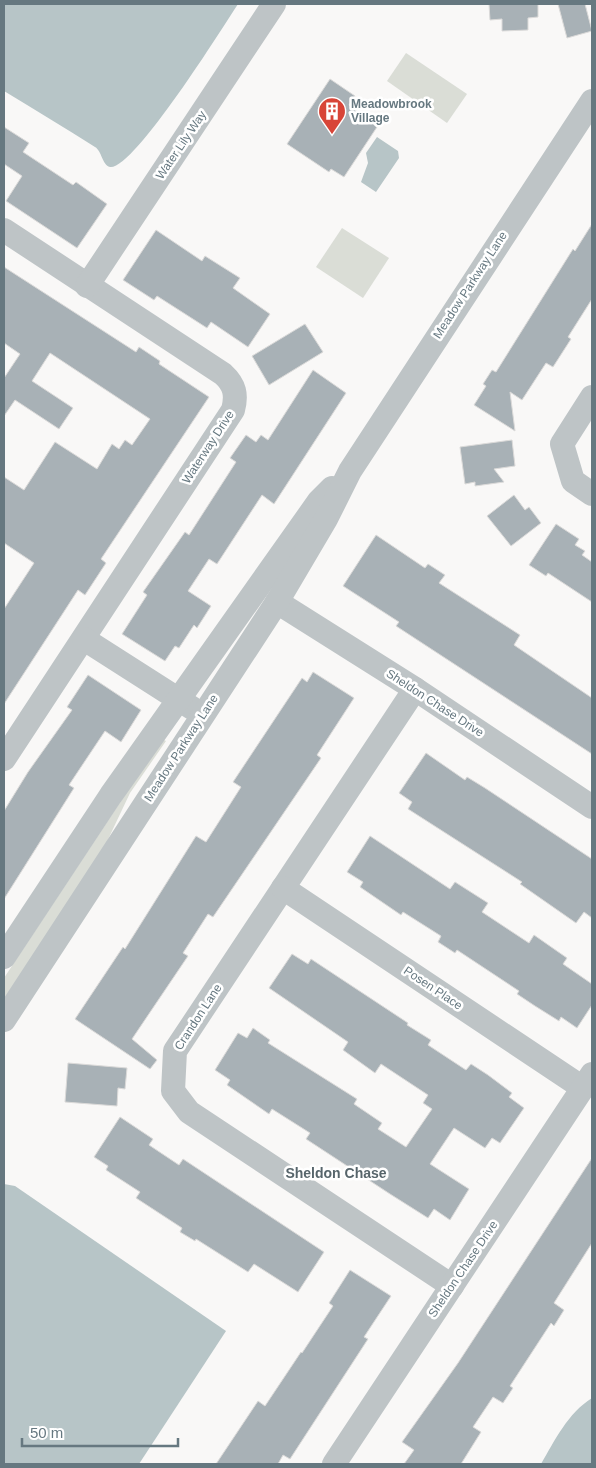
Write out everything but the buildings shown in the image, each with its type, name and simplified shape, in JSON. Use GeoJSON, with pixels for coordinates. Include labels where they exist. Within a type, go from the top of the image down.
{"type":"FeatureCollection","features":[{"type":"Feature","properties":{"kind":"street","name":"Water Lily Way"},"geometry":{"type":"LineString","coordinates":[[87,286],[274,4]]}},
{"type":"Feature","properties":{"kind":"street","name":"Meadow Parkway Lane"},"geometry":{"type":"LineString","coordinates":[[4,1020],[277,602],[326,519],[350,471],[592,101]]}},
{"type":"Feature","properties":{"kind":"street","name":"Waterway Drive"},"geometry":{"type":"LineString","coordinates":[[4,230],[224,374],[230,380],[236,393],[233,410],[4,759]]}},
{"type":"Feature","properties":{"kind":"street"},"geometry":{"type":"LineString","coordinates":[[592,396],[562,444],[573,480],[592,494]]}},
{"type":"Feature","properties":{"kind":"street","name":"Meadow Parkway Lane"},"geometry":{"type":"LineString","coordinates":[[4,957],[111,794],[319,501],[350,471]]}},
{"type":"Feature","properties":{"kind":"street","name":"Sheldon Chase Drive"},"geometry":{"type":"LineString","coordinates":[[277,602],[415,690],[592,807]]}},
{"type":"Feature","properties":{"kind":"street"},"geometry":{"type":"LineString","coordinates":[[84,638],[203,715]]}},
{"type":"Feature","properties":{"kind":"street","name":"Crandon Lane"},"geometry":{"type":"LineString","coordinates":[[415,690],[175,1051],[173,1091],[189,1112],[452,1286]]}},
{"type":"Feature","properties":{"kind":"street","name":"Posen Place"},"geometry":{"type":"LineString","coordinates":[[283,888],[588,1081]]}},
{"type":"Feature","properties":{"kind":"street","name":"Sheldon Chase Drive"},"geometry":{"type":"LineString","coordinates":[[334,1464],[588,1081]]}},
{"type":"Feature","properties":{"kind":"shaded area"},"geometry":{"type":"Polygon","coordinates":[[[4,4],[238,4],[197,67],[157,123],[138,146],[121,162],[110,167],[105,164],[95,147],[4,91],[4,4]]]}},
{"type":"Feature","properties":{"kind":"shaded area"},"geometry":{"type":"Polygon","coordinates":[[[406,53],[467,94],[447,123],[387,81],[406,53]]]}},
{"type":"Feature","properties":{"kind":"shaded area"},"geometry":{"type":"Polygon","coordinates":[[[377,137],[398,151],[399,158],[376,192],[361,182],[368,163],[366,153],[377,137]]]}},
{"type":"Feature","properties":{"kind":"shaded area"},"geometry":{"type":"Polygon","coordinates":[[[342,228],[389,258],[363,298],[316,267],[342,228]]]}},
{"type":"Feature","properties":{"kind":"shaded area"},"geometry":{"type":"Polygon","coordinates":[[[162,739],[166,741],[130,793],[103,850],[4,1001],[4,978],[162,739]]]}},
{"type":"Feature","properties":{"kind":"shaded area"},"geometry":{"type":"Polygon","coordinates":[[[4,1184],[15,1186],[226,1331],[139,1464],[4,1464],[4,1184]]]}},
{"type":"Feature","properties":{"kind":"shaded area"},"geometry":{"type":"Polygon","coordinates":[[[592,1398],[592,1464],[541,1464],[569,1419],[583,1404],[592,1398]]]}},
{"type":"Feature","properties":{"kind":"place","name":"Meadowbrook Village"},"geometry":{"type":"Point","coordinates":[332,135]}},
{"type":"Feature","properties":{"kind":"district","name":"Sheldon Chase"},"geometry":{"type":"Point","coordinates":[336,1173]}}]}
